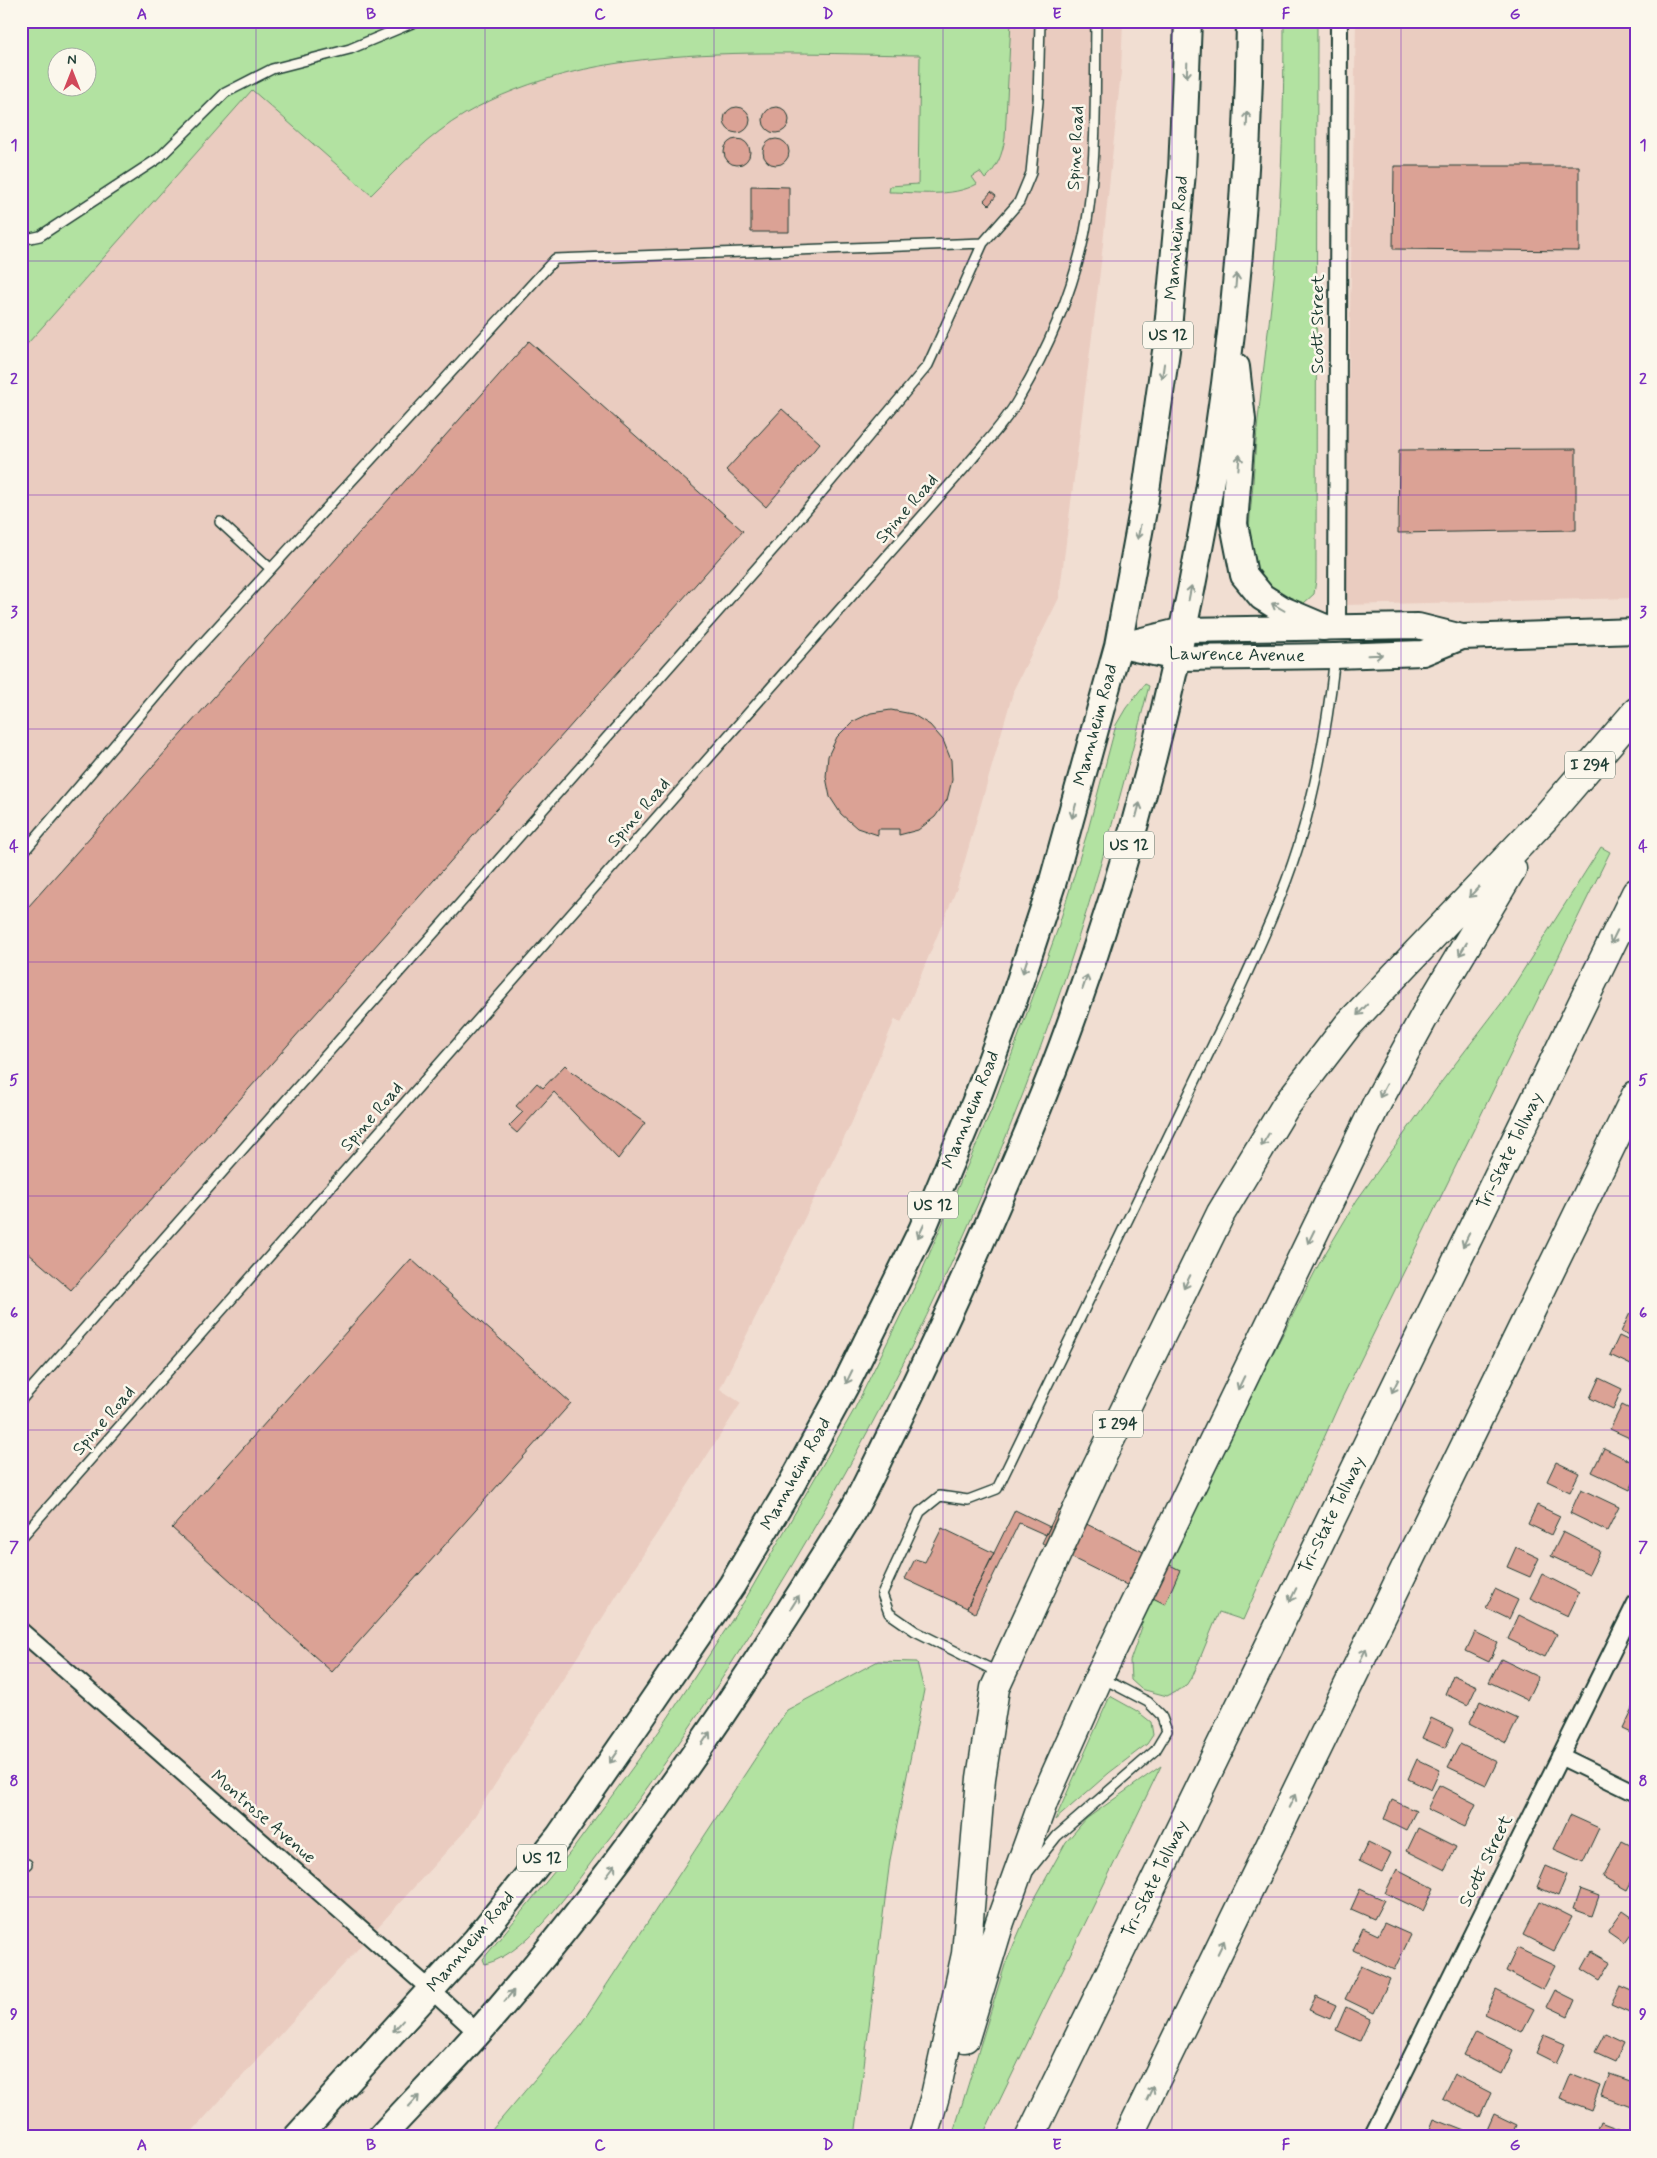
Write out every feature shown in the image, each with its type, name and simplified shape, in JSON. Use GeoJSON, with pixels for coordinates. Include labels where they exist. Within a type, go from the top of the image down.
{"type":"FeatureCollection","features":[{"type":"Feature","properties":{"kind":"highway","name":"I 294"},"geometry":{"type":"LineString","coordinates":[[923,2137],[935,2096],[966,1954],[981,1778],[995,1688],[1100,1462],[1221,1213],[1286,1107],[1348,1025],[1544,819],[1636,712]]}},
{"type":"Feature","properties":{"kind":"highway","name":"I 294"},"geometry":{"type":"LineString","coordinates":[[936,2137],[1000,1922],[1044,1800],[1099,1677],[1377,1103],[1482,916],[1544,819]]}},
{"type":"Feature","properties":{"kind":"highway","name":"Tri-State Tollway"},"geometry":{"type":"LineString","coordinates":[[1030,2137],[1636,893]]}},
{"type":"Feature","properties":{"kind":"highway"},"geometry":{"type":"LineString","coordinates":[[1128,2137],[1636,1095]]}},
{"type":"Feature","properties":{"kind":"main road","name":"Mannheim Road"},"geometry":{"type":"LineString","coordinates":[[297,2137],[477,1939],[558,1837],[642,1717],[732,1585],[790,1487],[845,1386],[922,1230],[975,1103],[1014,998],[1054,881],[1118,646],[1144,505],[1166,351],[1182,172],[1188,21]]}},
{"type":"Feature","properties":{"kind":"main road","name":"US 12"},"geometry":{"type":"LineString","coordinates":[[381,2137],[478,2033],[597,1888],[661,1803],[745,1680],[855,1505],[944,1327],[1006,1183],[1069,1028],[1097,946],[1132,833],[1183,630],[1200,545],[1232,330],[1244,186],[1250,21]]}},
{"type":"Feature","properties":{"kind":"main road"},"geometry":{"type":"LineString","coordinates":[[1232,330],[1242,420],[1234,524],[1244,575],[1262,597],[1283,610],[1330,627]]}},
{"type":"Feature","properties":{"kind":"main road","name":"Lawrence Avenue"},"geometry":{"type":"LineString","coordinates":[[1118,646],[1183,630],[1418,626],[1462,637],[1636,631]]}},
{"type":"Feature","properties":{"kind":"main road","name":"Lawrence Avenue"},"geometry":{"type":"LineString","coordinates":[[1118,646],[1177,658],[1335,656],[1423,653],[1462,637]]}},
{"type":"Feature","properties":{"kind":"street","name":"Scott Street"},"geometry":{"type":"LineString","coordinates":[[1330,627],[1339,21]]}},
{"type":"Feature","properties":{"kind":"street","name":"Scott Street"},"geometry":{"type":"LineString","coordinates":[[1372,2137],[1636,1603]]}},
{"type":"Feature","properties":{"kind":"street","name":"Montrose Avenue"},"geometry":{"type":"LineString","coordinates":[[21,1631],[478,2033]]}},
{"type":"Feature","properties":{"kind":"street"},"geometry":{"type":"LineString","coordinates":[[1560,1756],[1636,1793]]}},
{"type":"Feature","properties":{"kind":"lane"},"geometry":{"type":"LineString","coordinates":[[21,240],[40,236],[159,158],[225,92],[272,69],[350,49],[417,21]]}},
{"type":"Feature","properties":{"kind":"lane"},"geometry":{"type":"LineString","coordinates":[[21,1400],[784,537],[928,366],[982,243],[1019,202],[1031,172],[1038,101],[1040,21]]}},
{"type":"Feature","properties":{"kind":"lane","name":"Spine Road"},"geometry":{"type":"LineString","coordinates":[[21,1538],[968,464],[1018,400],[1050,336],[1073,279],[1088,208],[1094,144],[1096,21]]}},
{"type":"Feature","properties":{"kind":"lane"},"geometry":{"type":"LineString","coordinates":[[21,855],[180,670],[556,259],[982,243]]}},
{"type":"Feature","properties":{"kind":"lane"},"geometry":{"type":"LineString","coordinates":[[220,522],[271,569]]}},
{"type":"Feature","properties":{"kind":"lane"},"geometry":{"type":"LineString","coordinates":[[1001,1675],[915,1631],[889,1613],[882,1594],[920,1512],[940,1496],[968,1500],[997,1489],[1237,995],[1267,929],[1298,847],[1326,726],[1335,656]]}},
{"type":"Feature","properties":{"kind":"lane"},"geometry":{"type":"LineString","coordinates":[[1000,1922],[1025,1876],[1057,1836],[1155,1751],[1166,1731],[1162,1715],[1148,1702],[1099,1677]]}},
{"type":"Feature","properties":{"kind":"shaded area"},"geometry":{"type":"Polygon","coordinates":[[[21,21],[1123,21],[1121,72],[1100,272],[1059,598],[1014,689],[957,888],[901,1023],[895,1019],[852,1122],[720,1389],[741,1403],[465,1831],[187,2137],[21,2137],[21,21]]]}},
{"type":"Feature","properties":{"kind":"shaded area"},"geometry":{"type":"Polygon","coordinates":[[[1356,21],[1636,21],[1636,598],[1344,605],[1356,21]]]}},
{"type":"Feature","properties":{"kind":"green space"},"geometry":{"type":"Polygon","coordinates":[[[21,21],[1011,21],[1005,138],[1001,155],[993,170],[985,179],[980,172],[972,177],[977,184],[946,193],[889,192],[890,186],[918,184],[920,55],[746,53],[686,56],[628,62],[570,73],[516,90],[465,114],[427,141],[371,195],[252,90],[21,351],[21,21]]]}},
{"type":"Feature","properties":{"kind":"green space"},"geometry":{"type":"Polygon","coordinates":[[[1284,21],[1317,21],[1316,580],[1314,594],[1304,603],[1281,598],[1267,589],[1254,570],[1249,538],[1257,429],[1277,237],[1284,83],[1284,21]]]}},
{"type":"Feature","properties":{"kind":"green space"},"geometry":{"type":"Polygon","coordinates":[[[1145,684],[1149,686],[1100,867],[1078,939],[1039,1052],[978,1204],[909,1352],[871,1425],[791,1567],[705,1704],[659,1771],[570,1890],[538,1929],[503,1957],[485,1964],[483,1959],[573,1849],[660,1730],[745,1600],[854,1410],[919,1278],[993,1106],[1057,931],[1088,830],[1116,725],[1126,708],[1145,684]]]}},
{"type":"Feature","properties":{"kind":"green space"},"geometry":{"type":"Polygon","coordinates":[[[1601,847],[1610,852],[1340,1402],[1243,1620],[1219,1612],[1194,1673],[1185,1687],[1167,1696],[1141,1689],[1131,1680],[1130,1661],[1142,1627],[1135,1621],[1319,1264],[1357,1200],[1439,1085],[1507,996],[1601,847]]]}},
{"type":"Feature","properties":{"kind":"green space"},"geometry":{"type":"Polygon","coordinates":[[[878,1661],[917,1662],[924,1690],[890,1860],[855,2137],[486,2137],[579,2027],[787,1710],[878,1661]]]}},
{"type":"Feature","properties":{"kind":"green space"},"geometry":{"type":"Polygon","coordinates":[[[1110,1696],[1137,1711],[1151,1722],[1153,1735],[1147,1744],[1109,1773],[1055,1820],[1110,1696]]]}},
{"type":"Feature","properties":{"kind":"green space"},"geometry":{"type":"Polygon","coordinates":[[[1161,1766],[982,2137],[952,2137],[1005,1965],[1029,1909],[1066,1842],[1086,1819],[1161,1766]]]}},
{"type":"Feature","properties":{"kind":"building"},"geometry":{"type":"Polygon","coordinates":[[[737,107],[746,111],[750,120],[746,129],[737,133],[728,129],[724,120],[728,111],[737,107]]]}},
{"type":"Feature","properties":{"kind":"building"},"geometry":{"type":"Polygon","coordinates":[[[776,107],[785,111],[789,120],[785,129],[776,133],[767,129],[763,120],[767,111],[776,107]]]}},
{"type":"Feature","properties":{"kind":"building"},"geometry":{"type":"Polygon","coordinates":[[[737,139],[746,143],[750,152],[746,161],[737,165],[728,161],[724,152],[728,143],[737,139]]]}},
{"type":"Feature","properties":{"kind":"building"},"geometry":{"type":"Polygon","coordinates":[[[776,139],[785,143],[789,152],[785,161],[776,165],[767,161],[763,152],[767,143],[776,139]]]}},
{"type":"Feature","properties":{"kind":"building"},"geometry":{"type":"Polygon","coordinates":[[[1394,166],[1579,166],[1579,251],[1393,249],[1394,166]]]}},
{"type":"Feature","properties":{"kind":"building"},"geometry":{"type":"Polygon","coordinates":[[[751,186],[789,187],[789,232],[751,232],[751,186]]]}},
{"type":"Feature","properties":{"kind":"building"},"geometry":{"type":"Polygon","coordinates":[[[991,192],[996,196],[989,205],[984,200],[991,192]]]}},
{"type":"Feature","properties":{"kind":"building"},"geometry":{"type":"Polygon","coordinates":[[[529,341],[743,531],[71,1290],[21,1247],[21,915],[529,341]]]}},
{"type":"Feature","properties":{"kind":"building"},"geometry":{"type":"Polygon","coordinates":[[[782,409],[820,443],[766,507],[726,470],[782,409]]]}},
{"type":"Feature","properties":{"kind":"building"},"geometry":{"type":"Polygon","coordinates":[[[1576,449],[1576,530],[1398,533],[1399,450],[1576,449]]]}},
{"type":"Feature","properties":{"kind":"building"},"geometry":{"type":"Polygon","coordinates":[[[891,710],[912,714],[930,725],[943,740],[951,760],[952,780],[947,800],[935,817],[918,830],[899,835],[899,829],[878,829],[878,835],[857,828],[841,814],[830,797],[826,777],[828,756],[837,737],[852,722],[871,713],[891,710]]]}},
{"type":"Feature","properties":{"kind":"building"},"geometry":{"type":"Polygon","coordinates":[[[565,1065],[572,1072],[645,1123],[618,1159],[554,1092],[517,1133],[509,1126],[523,1112],[516,1106],[537,1083],[543,1088],[565,1065]]]}},
{"type":"Feature","properties":{"kind":"building"},"geometry":{"type":"Polygon","coordinates":[[[411,1259],[571,1403],[332,1672],[172,1528],[411,1259]]]}},
{"type":"Feature","properties":{"kind":"building"},"geometry":{"type":"Polygon","coordinates":[[[1630,1313],[1636,1316],[1636,1339],[1621,1332],[1630,1313]]]}},
{"type":"Feature","properties":{"kind":"building"},"geometry":{"type":"Polygon","coordinates":[[[1619,1336],[1636,1344],[1636,1360],[1633,1366],[1610,1355],[1619,1336]]]}},
{"type":"Feature","properties":{"kind":"building"},"geometry":{"type":"Polygon","coordinates":[[[1636,1377],[1636,1389],[1631,1386],[1636,1377]]]}},
{"type":"Feature","properties":{"kind":"building"},"geometry":{"type":"Polygon","coordinates":[[[1599,1378],[1622,1389],[1613,1409],[1590,1398],[1599,1378]]]}},
{"type":"Feature","properties":{"kind":"building"},"geometry":{"type":"Polygon","coordinates":[[[1622,1405],[1636,1412],[1636,1441],[1610,1429],[1622,1405]]]}},
{"type":"Feature","properties":{"kind":"building"},"geometry":{"type":"Polygon","coordinates":[[[1604,1448],[1636,1464],[1636,1477],[1630,1490],[1592,1472],[1604,1448]]]}},
{"type":"Feature","properties":{"kind":"building"},"geometry":{"type":"Polygon","coordinates":[[[1556,1462],[1579,1473],[1570,1492],[1547,1481],[1556,1462]]]}},
{"type":"Feature","properties":{"kind":"building"},"geometry":{"type":"Polygon","coordinates":[[[1581,1489],[1619,1507],[1607,1531],[1570,1513],[1581,1489]]]}},
{"type":"Feature","properties":{"kind":"building"},"geometry":{"type":"Polygon","coordinates":[[[1537,1505],[1560,1516],[1551,1535],[1528,1524],[1537,1505]]]}},
{"type":"Feature","properties":{"kind":"building"},"geometry":{"type":"Polygon","coordinates":[[[1015,1510],[1050,1527],[1046,1535],[1019,1523],[975,1613],[967,1608],[1015,1510]]]}},
{"type":"Feature","properties":{"kind":"building"},"geometry":{"type":"Polygon","coordinates":[[[1058,1510],[1180,1570],[1165,1604],[1042,1543],[1058,1510]]]}},
{"type":"Feature","properties":{"kind":"building"},"geometry":{"type":"Polygon","coordinates":[[[942,1528],[994,1553],[967,1608],[905,1579],[915,1559],[925,1562],[942,1528]]]}},
{"type":"Feature","properties":{"kind":"building"},"geometry":{"type":"Polygon","coordinates":[[[1563,1532],[1600,1551],[1589,1574],[1551,1556],[1563,1532]]]}},
{"type":"Feature","properties":{"kind":"building"},"geometry":{"type":"Polygon","coordinates":[[[1516,1547],[1539,1558],[1530,1577],[1507,1567],[1516,1547]]]}},
{"type":"Feature","properties":{"kind":"building"},"geometry":{"type":"Polygon","coordinates":[[[1542,1574],[1579,1593],[1568,1616],[1530,1598],[1542,1574]]]}},
{"type":"Feature","properties":{"kind":"building"},"geometry":{"type":"Polygon","coordinates":[[[1495,1589],[1518,1600],[1509,1619],[1486,1608],[1495,1589]]]}},
{"type":"Feature","properties":{"kind":"building"},"geometry":{"type":"Polygon","coordinates":[[[1519,1615],[1557,1634],[1545,1657],[1508,1639],[1519,1615]]]}},
{"type":"Feature","properties":{"kind":"building"},"geometry":{"type":"Polygon","coordinates":[[[1475,1632],[1498,1643],[1489,1662],[1466,1651],[1475,1632]]]}},
{"type":"Feature","properties":{"kind":"building"},"geometry":{"type":"Polygon","coordinates":[[[1501,1659],[1538,1677],[1527,1700],[1489,1682],[1501,1659]]]}},
{"type":"Feature","properties":{"kind":"building"},"geometry":{"type":"Polygon","coordinates":[[[1453,1675],[1477,1686],[1468,1705],[1445,1694],[1453,1675]]]}},
{"type":"Feature","properties":{"kind":"building"},"geometry":{"type":"Polygon","coordinates":[[[1480,1701],[1518,1719],[1506,1743],[1469,1724],[1480,1701]]]}},
{"type":"Feature","properties":{"kind":"building"},"geometry":{"type":"Polygon","coordinates":[[[1634,1706],[1636,1707],[1636,1735],[1623,1729],[1634,1706]]]}},
{"type":"Feature","properties":{"kind":"building"},"geometry":{"type":"Polygon","coordinates":[[[1431,1718],[1454,1729],[1445,1748],[1422,1738],[1431,1718]]]}},
{"type":"Feature","properties":{"kind":"building"},"geometry":{"type":"Polygon","coordinates":[[[1460,1744],[1497,1762],[1486,1785],[1448,1767],[1460,1744]]]}},
{"type":"Feature","properties":{"kind":"building"},"geometry":{"type":"Polygon","coordinates":[[[1417,1759],[1440,1770],[1431,1790],[1408,1779],[1417,1759]]]}},
{"type":"Feature","properties":{"kind":"building"},"geometry":{"type":"Polygon","coordinates":[[[1439,1785],[1476,1804],[1465,1827],[1427,1809],[1439,1785]]]}},
{"type":"Feature","properties":{"kind":"building"},"geometry":{"type":"Polygon","coordinates":[[[1392,1800],[1416,1811],[1406,1830],[1384,1819],[1392,1800]]]}},
{"type":"Feature","properties":{"kind":"building"},"geometry":{"type":"Polygon","coordinates":[[[1570,1815],[1599,1828],[1583,1862],[1554,1849],[1570,1815]]]}},
{"type":"Feature","properties":{"kind":"building"},"geometry":{"type":"Polygon","coordinates":[[[1418,1828],[1456,1847],[1445,1870],[1407,1851],[1418,1828]]]}},
{"type":"Feature","properties":{"kind":"building"},"geometry":{"type":"Polygon","coordinates":[[[1622,1841],[1636,1848],[1636,1873],[1627,1890],[1603,1877],[1622,1841]]]}},
{"type":"Feature","properties":{"kind":"building"},"geometry":{"type":"Polygon","coordinates":[[[1368,1842],[1391,1853],[1382,1872],[1359,1861],[1368,1842]]]}},
{"type":"Feature","properties":{"kind":"building"},"geometry":{"type":"Polygon","coordinates":[[[1546,1866],[1567,1875],[1558,1896],[1537,1887],[1546,1866]]]}},
{"type":"Feature","properties":{"kind":"building"},"geometry":{"type":"Polygon","coordinates":[[[1397,1869],[1434,1888],[1423,1911],[1385,1893],[1397,1869]]]}},
{"type":"Feature","properties":{"kind":"building"},"geometry":{"type":"Polygon","coordinates":[[[1360,1889],[1384,1900],[1374,1919],[1351,1909],[1360,1889]]]}},
{"type":"Feature","properties":{"kind":"building"},"geometry":{"type":"Polygon","coordinates":[[[1580,1889],[1599,1896],[1592,1916],[1573,1909],[1580,1889]]]}},
{"type":"Feature","properties":{"kind":"building"},"geometry":{"type":"Polygon","coordinates":[[[1540,1901],[1572,1917],[1554,1951],[1523,1935],[1540,1901]]]}},
{"type":"Feature","properties":{"kind":"building"},"geometry":{"type":"Polygon","coordinates":[[[1623,1911],[1636,1920],[1636,1926],[1624,1943],[1608,1932],[1623,1911]]]}},
{"type":"Feature","properties":{"kind":"building"},"geometry":{"type":"Polygon","coordinates":[[[1384,1923],[1411,1935],[1394,1970],[1353,1950],[1363,1928],[1378,1935],[1384,1923]]]}},
{"type":"Feature","properties":{"kind":"building"},"geometry":{"type":"Polygon","coordinates":[[[1517,1948],[1555,1966],[1543,1990],[1506,1971],[1517,1948]]]}},
{"type":"Feature","properties":{"kind":"building"},"geometry":{"type":"Polygon","coordinates":[[[1592,1951],[1611,1962],[1600,1980],[1582,1969],[1592,1951]]]}},
{"type":"Feature","properties":{"kind":"building"},"geometry":{"type":"Polygon","coordinates":[[[1361,1966],[1390,1979],[1374,2013],[1345,1999],[1361,1966]]]}},
{"type":"Feature","properties":{"kind":"building"},"geometry":{"type":"Polygon","coordinates":[[[1620,1986],[1636,1993],[1634,2014],[1611,2004],[1620,1986]]]}},
{"type":"Feature","properties":{"kind":"building"},"geometry":{"type":"Polygon","coordinates":[[[1496,1990],[1534,2009],[1522,2032],[1485,2014],[1496,1990]]]}},
{"type":"Feature","properties":{"kind":"building"},"geometry":{"type":"Polygon","coordinates":[[[1555,1990],[1575,2000],[1568,2016],[1547,2006],[1555,1990]]]}},
{"type":"Feature","properties":{"kind":"building"},"geometry":{"type":"Polygon","coordinates":[[[1316,1996],[1336,2005],[1330,2019],[1309,2010],[1316,1996]]]}},
{"type":"Feature","properties":{"kind":"building"},"geometry":{"type":"Polygon","coordinates":[[[1346,2007],[1370,2019],[1360,2041],[1336,2030],[1346,2007]]]}},
{"type":"Feature","properties":{"kind":"building"},"geometry":{"type":"Polygon","coordinates":[[[1476,2032],[1513,2050],[1502,2074],[1464,2055],[1476,2032]]]}},
{"type":"Feature","properties":{"kind":"building"},"geometry":{"type":"Polygon","coordinates":[[[1605,2033],[1624,2042],[1615,2061],[1595,2052],[1605,2033]]]}},
{"type":"Feature","properties":{"kind":"building"},"geometry":{"type":"Polygon","coordinates":[[[1544,2035],[1565,2044],[1556,2063],[1536,2053],[1544,2035]]]}},
{"type":"Feature","properties":{"kind":"building"},"geometry":{"type":"Polygon","coordinates":[[[1636,2042],[1636,2056],[1630,2054],[1636,2042]]]}},
{"type":"Feature","properties":{"kind":"building"},"geometry":{"type":"Polygon","coordinates":[[[1454,2074],[1491,2093],[1480,2117],[1442,2098],[1454,2074]]]}},
{"type":"Feature","properties":{"kind":"building"},"geometry":{"type":"Polygon","coordinates":[[[1570,2074],[1600,2086],[1591,2110],[1560,2098],[1570,2074]]]}},
{"type":"Feature","properties":{"kind":"building"},"geometry":{"type":"Polygon","coordinates":[[[1610,2074],[1636,2083],[1636,2109],[1602,2096],[1610,2074]]]}},
{"type":"Feature","properties":{"kind":"building"},"geometry":{"type":"Polygon","coordinates":[[[1494,2114],[1517,2125],[1512,2137],[1495,2137],[1486,2132],[1494,2114]]]}},
{"type":"Feature","properties":{"kind":"building"},"geometry":{"type":"Polygon","coordinates":[[[1434,2119],[1472,2134],[1471,2137],[1427,2137],[1434,2119]]]}},
{"type":"Feature","properties":{"kind":"building"},"geometry":{"type":"Polygon","coordinates":[[[1601,2121],[1636,2134],[1636,2137],[1595,2137],[1601,2121]]]}},
{"type":"Feature","properties":{"kind":"building"},"geometry":{"type":"Polygon","coordinates":[[[1559,2132],[1574,2137],[1557,2137],[1559,2132]]]}}]}
